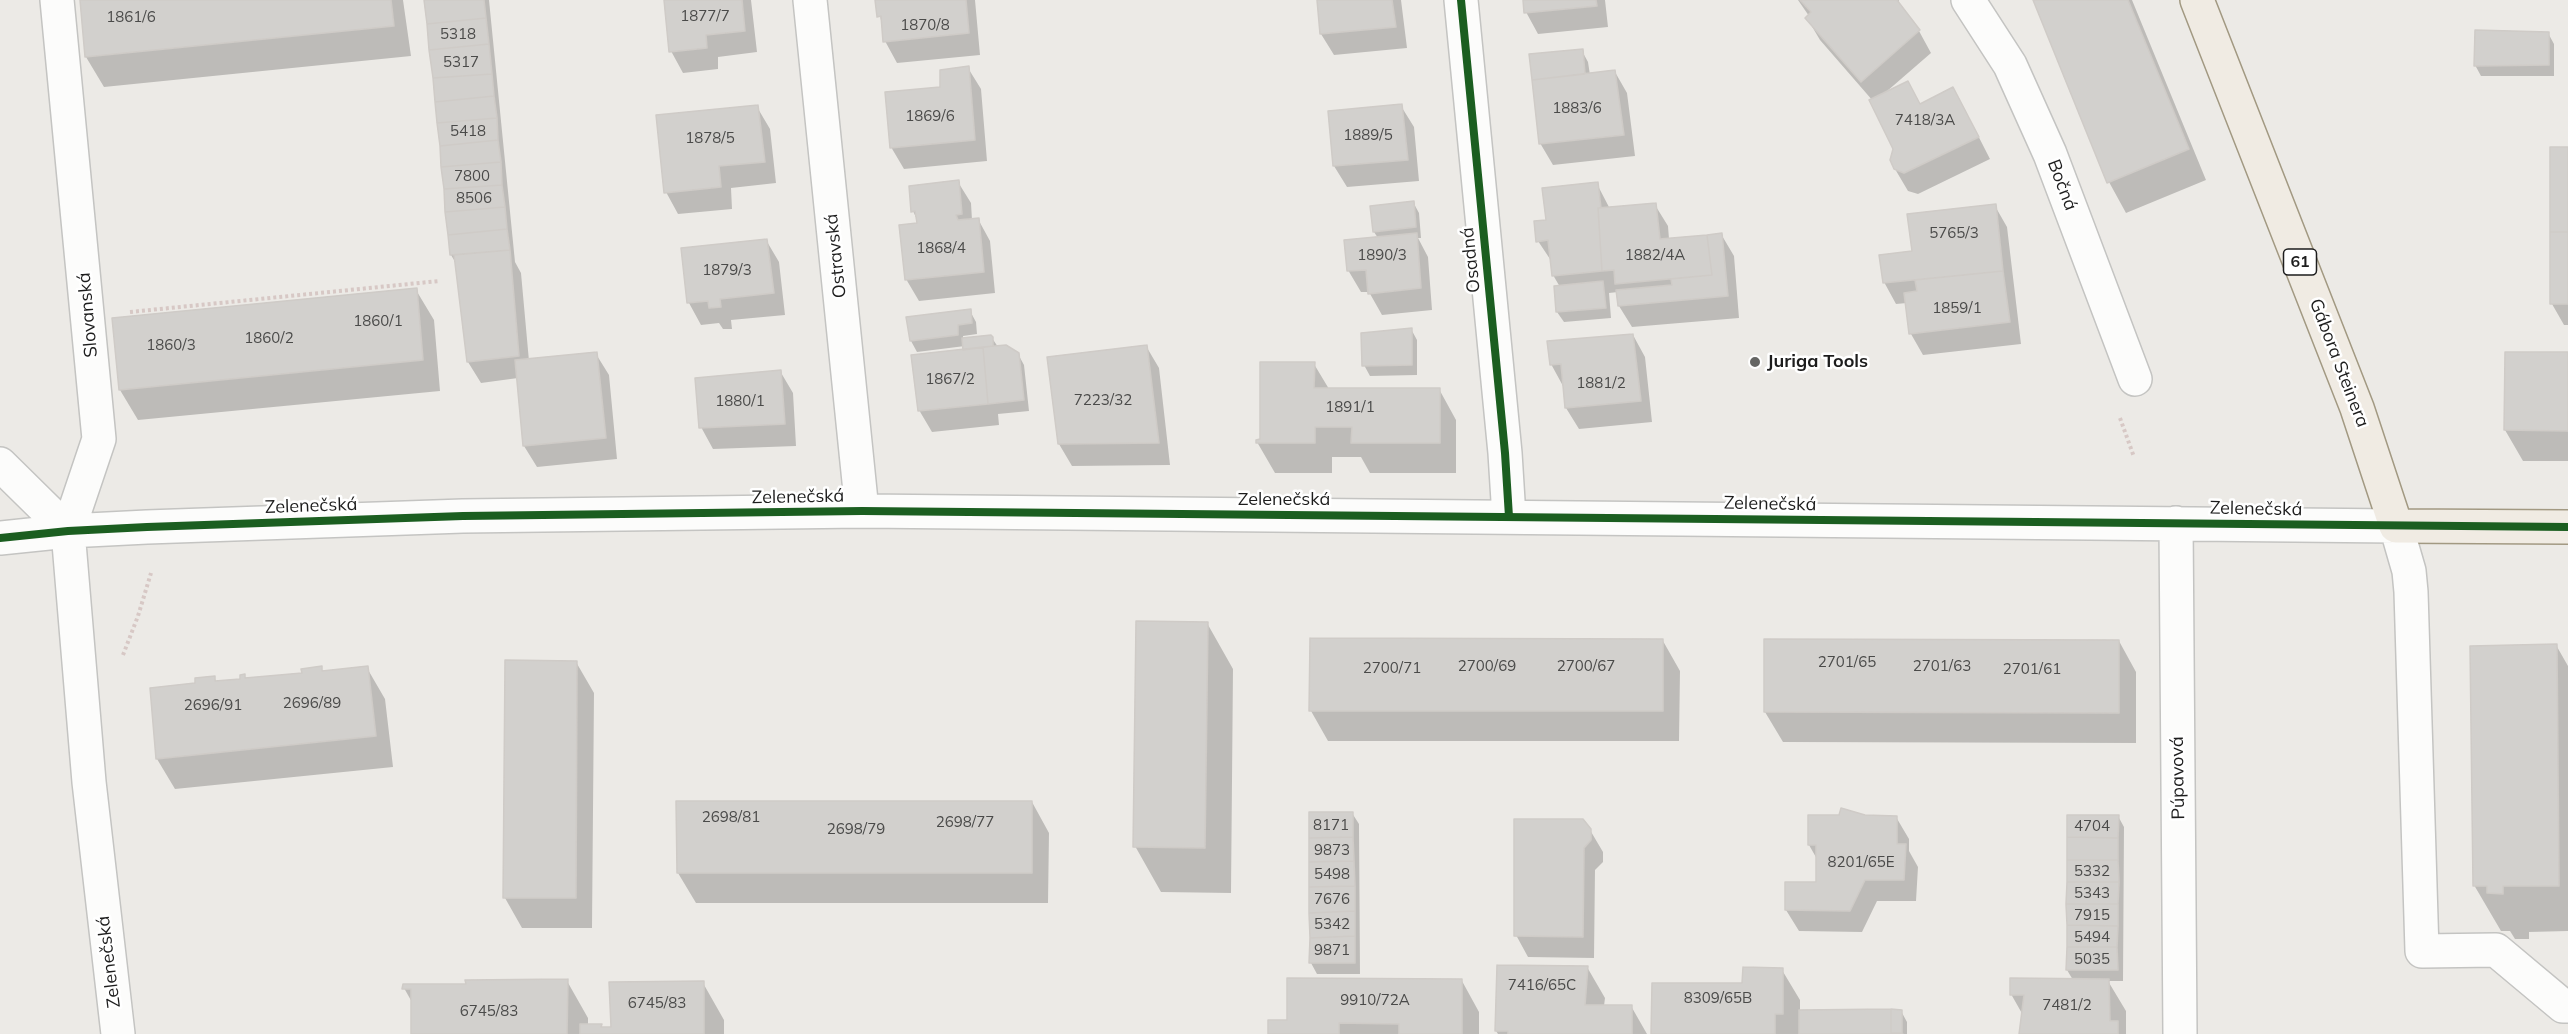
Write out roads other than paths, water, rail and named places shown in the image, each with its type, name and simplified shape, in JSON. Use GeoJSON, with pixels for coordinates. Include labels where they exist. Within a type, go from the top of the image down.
{"type":"FeatureCollection","features":[{"type":"Feature","properties":{"kind":"main road","name":"Gábora Steinera"},"geometry":{"type":"LineString","coordinates":[[2197,0],[2357,408],[2396,526]]}},
{"type":"Feature","properties":{"kind":"main road","name":"Zelenečská"},"geometry":{"type":"LineString","coordinates":[[2396,526],[2568,527]]}},
{"type":"Feature","properties":{"kind":"street","name":"Slovanská"},"geometry":{"type":"LineString","coordinates":[[57,0],[99,438],[68,531]]}},
{"type":"Feature","properties":{"kind":"street","name":"Ostravská"},"geometry":{"type":"LineString","coordinates":[[810,0],[861,511]]}},
{"type":"Feature","properties":{"kind":"street","name":"Osadná"},"geometry":{"type":"LineString","coordinates":[[1461,0],[1504,441],[1509,517]]}},
{"type":"Feature","properties":{"kind":"street","name":"Bočná"},"geometry":{"type":"LineString","coordinates":[[1968,0],[2010,65],[2050,154],[2135,379]]}},
{"type":"Feature","properties":{"kind":"street"},"geometry":{"type":"LineString","coordinates":[[0,464],[68,531]]}},
{"type":"Feature","properties":{"kind":"street","name":"Zelenečská"},"geometry":{"type":"LineString","coordinates":[[0,538],[68,531],[463,516],[861,511],[2396,526]]}},
{"type":"Feature","properties":{"kind":"street","name":"Púpavová"},"geometry":{"type":"LineString","coordinates":[[2176,523],[2180,1034]]}},
{"type":"Feature","properties":{"kind":"street"},"geometry":{"type":"LineString","coordinates":[[2396,526],[2409,571],[2411,592],[2421,951],[2496,950],[2563,1006],[2568,1006]]}},
{"type":"Feature","properties":{"kind":"street","name":"Zelenečská"},"geometry":{"type":"LineString","coordinates":[[68,531],[89,782],[118,1034]]}},
{"type":"Feature","properties":{"kind":"place","name":"Juriga Tools"},"geometry":{"type":"Point","coordinates":[1755,362]}}]}
